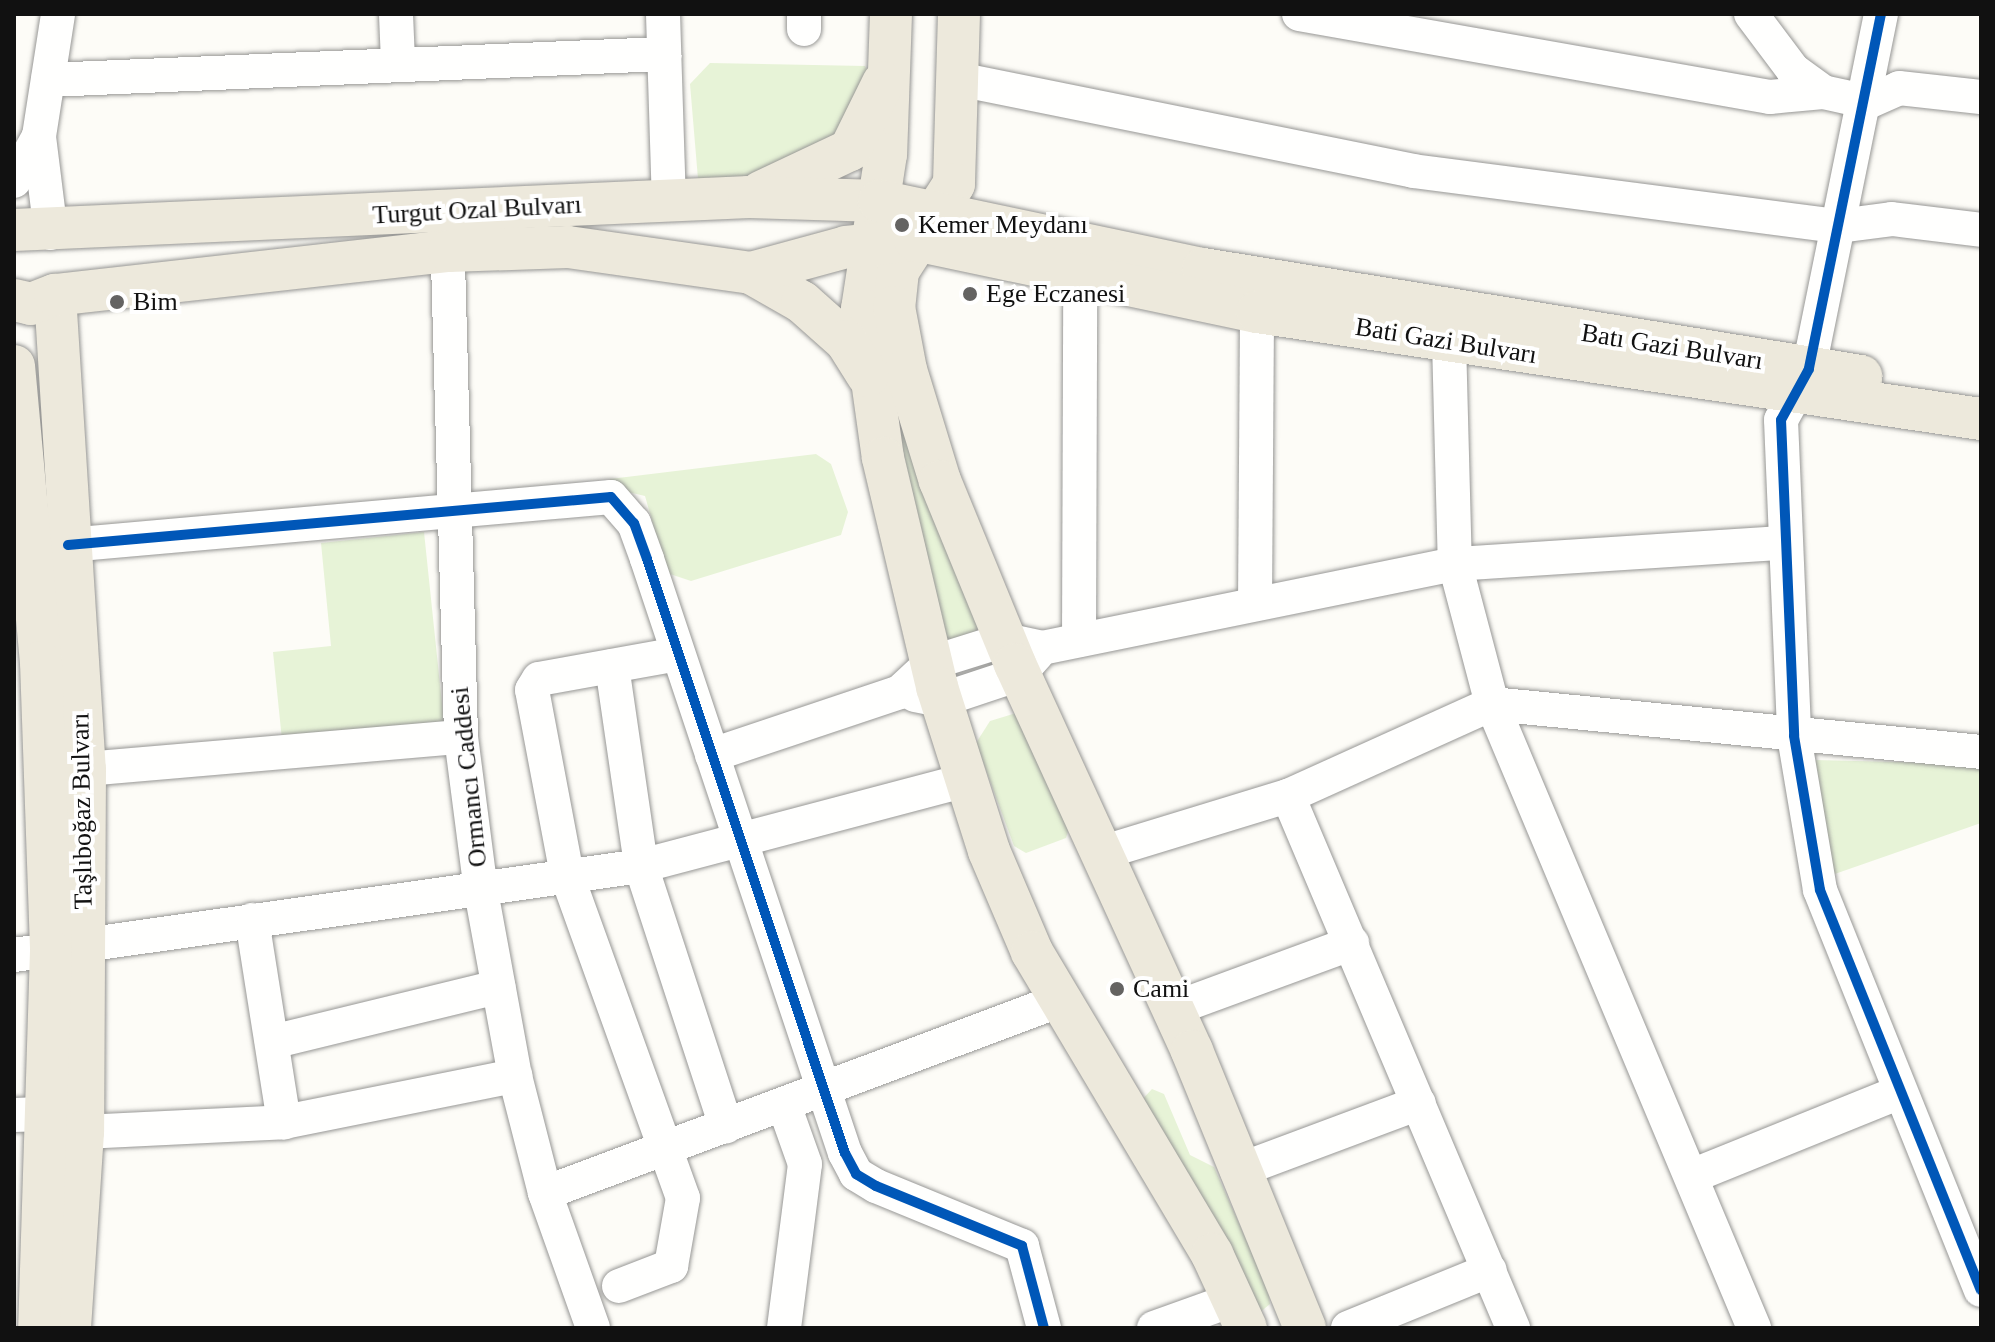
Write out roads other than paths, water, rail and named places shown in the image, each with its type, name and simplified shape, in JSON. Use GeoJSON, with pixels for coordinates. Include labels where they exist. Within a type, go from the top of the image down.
{"type":"FeatureCollection","features":[{"type":"Feature","properties":{"kind":"main road"},"geometry":{"type":"LineString","coordinates":[[891,14],[891,68],[879,201],[869,244],[862,309],[870,379],[936,681],[989,851],[1058,1001],[1240,1314]]}},
{"type":"Feature","properties":{"kind":"main road"},"geometry":{"type":"LineString","coordinates":[[959,14],[960,143],[927,228],[898,271],[894,307],[906,370],[940,481],[1022,654],[1101,853],[1173,1009],[1237,1171],[1305,1328]]}},
{"type":"Feature","properties":{"kind":"main road"},"geometry":{"type":"LineString","coordinates":[[749,197],[850,150],[891,68]]}},
{"type":"Feature","properties":{"kind":"main road","name":"Turgut Ozal Bulvarı"},"geometry":{"type":"LineString","coordinates":[[14,300],[31,304],[55,295],[669,200],[749,197],[879,201],[927,228]]}},
{"type":"Feature","properties":{"kind":"main road","name":"Turgut Ozal Bulvarı"},"geometry":{"type":"LineString","coordinates":[[32,232],[448,232],[751,273],[927,228]]}},
{"type":"Feature","properties":{"kind":"main road","name":"Bati Gazi Bulvarı"},"geometry":{"type":"LineString","coordinates":[[927,228],[1080,276],[1257,312],[1449,341],[1800,383],[1981,419]]}},
{"type":"Feature","properties":{"kind":"main road","name":"Batı Gazi Bulvarı"},"geometry":{"type":"LineString","coordinates":[[927,228],[1203,269],[1800,383],[1981,391]]}},
{"type":"Feature","properties":{"kind":"main road","name":"Taşlıboğaz Bulvarı"},"geometry":{"type":"LineString","coordinates":[[32,232],[68,263],[55,295],[68,545],[44,662],[85,769],[50,950]]}},
{"type":"Feature","properties":{"kind":"main road"},"geometry":{"type":"LineString","coordinates":[[751,273],[802,302],[846,341],[870,379]]}},
{"type":"Feature","properties":{"kind":"main road","name":"Taşlıboğaz Bulvarı"},"geometry":{"type":"LineString","coordinates":[[14,366],[44,662],[50,950],[49,1121],[70,1328]]}},
{"type":"Feature","properties":{"kind":"main road","name":"Taşlıboğaz Bulvarı"},"geometry":{"type":"LineString","coordinates":[[39,1328],[30,1268],[49,1121]]}},
{"type":"Feature","properties":{"kind":"street"},"geometry":{"type":"LineString","coordinates":[[14,181],[48,80],[58,14]]}},
{"type":"Feature","properties":{"kind":"street"},"geometry":{"type":"LineString","coordinates":[[396,14],[398,61]]}},
{"type":"Feature","properties":{"kind":"street"},"geometry":{"type":"LineString","coordinates":[[663,14],[669,200]]}},
{"type":"Feature","properties":{"kind":"street"},"geometry":{"type":"LineString","coordinates":[[1299,14],[1770,97],[1823,92],[1868,102],[1899,88],[1981,97]]}},
{"type":"Feature","properties":{"kind":"street"},"geometry":{"type":"LineString","coordinates":[[1751,14],[1793,70],[1823,92]]}},
{"type":"Feature","properties":{"kind":"street"},"geometry":{"type":"LineString","coordinates":[[1881,14],[1868,102],[1839,226],[1800,383],[1781,420],[1794,736],[1820,890],[1981,1290]]}},
{"type":"Feature","properties":{"kind":"street"},"geometry":{"type":"LineString","coordinates":[[48,80],[398,61],[664,54]]}},
{"type":"Feature","properties":{"kind":"street"},"geometry":{"type":"LineString","coordinates":[[958,79],[1413,171],[1839,226],[1892,219],[1981,230]]}},
{"type":"Feature","properties":{"kind":"street"},"geometry":{"type":"LineString","coordinates":[[32,121],[32,232]]}},
{"type":"Feature","properties":{"kind":"street","name":"Ormancı Caddesi"},"geometry":{"type":"LineString","coordinates":[[448,232],[451,508],[461,737],[481,891],[515,1076],[545,1193],[593,1328]]}},
{"type":"Feature","properties":{"kind":"street"},"geometry":{"type":"LineString","coordinates":[[1079,640],[1080,276]]}},
{"type":"Feature","properties":{"kind":"street"},"geometry":{"type":"LineString","coordinates":[[1255,604],[1257,312]]}},
{"type":"Feature","properties":{"kind":"street"},"geometry":{"type":"LineString","coordinates":[[1449,341],[1455,564],[1492,704],[1754,1328]]}},
{"type":"Feature","properties":{"kind":"street"},"geometry":{"type":"LineString","coordinates":[[68,545],[451,508],[611,497],[634,523],[845,1153],[856,1174],[876,1186],[1022,1246],[1044,1328]]}},
{"type":"Feature","properties":{"kind":"street"},"geometry":{"type":"LineString","coordinates":[[712,755],[1022,654],[1455,564],[1784,543]]}},
{"type":"Feature","properties":{"kind":"street"},"geometry":{"type":"LineString","coordinates":[[619,1286],[671,1266],[683,1198],[567,875],[532,690],[539,679],[678,654]]}},
{"type":"Feature","properties":{"kind":"street"},"geometry":{"type":"LineString","coordinates":[[612,666],[641,866],[726,1126]]}},
{"type":"Feature","properties":{"kind":"street"},"geometry":{"type":"LineString","coordinates":[[1101,853],[1288,796],[1492,704],[1981,752]]}},
{"type":"Feature","properties":{"kind":"street"},"geometry":{"type":"LineString","coordinates":[[85,769],[461,737]]}},
{"type":"Feature","properties":{"kind":"street"},"geometry":{"type":"LineString","coordinates":[[50,950],[641,866],[742,843],[966,780]]}},
{"type":"Feature","properties":{"kind":"street"},"geometry":{"type":"LineString","coordinates":[[1288,796],[1513,1328]]}},
{"type":"Feature","properties":{"kind":"street"},"geometry":{"type":"LineString","coordinates":[[252,920],[284,1122]]}},
{"type":"Feature","properties":{"kind":"street"},"geometry":{"type":"LineString","coordinates":[[1173,1009],[1352,943]]}},
{"type":"Feature","properties":{"kind":"street"},"geometry":{"type":"LineString","coordinates":[[272,1042],[498,987]]}},
{"type":"Feature","properties":{"kind":"street"},"geometry":{"type":"LineString","coordinates":[[545,1193],[1058,1001]]}},
{"type":"Feature","properties":{"kind":"street"},"geometry":{"type":"LineString","coordinates":[[49,1121],[284,1122],[515,1076]]}},
{"type":"Feature","properties":{"kind":"street"},"geometry":{"type":"LineString","coordinates":[[1692,1176],[1900,1092]]}},
{"type":"Feature","properties":{"kind":"street"},"geometry":{"type":"LineString","coordinates":[[1237,1171],[1419,1103]]}},
{"type":"Feature","properties":{"kind":"street"},"geometry":{"type":"LineString","coordinates":[[784,1105],[805,1164],[784,1328]]}},
{"type":"Feature","properties":{"kind":"street"},"geometry":{"type":"LineString","coordinates":[[805,1164],[845,1153]]}},
{"type":"Feature","properties":{"kind":"street"},"geometry":{"type":"LineString","coordinates":[[1348,1328],[1490,1270]]}},
{"type":"Feature","properties":{"kind":"street"},"geometry":{"type":"LineString","coordinates":[[1154,1328],[1240,1314]]}},
{"type":"Feature","properties":{"kind":"place","name":"Kemer Meydanı"},"geometry":{"type":"Point","coordinates":[902,225]}},
{"type":"Feature","properties":{"kind":"place","name":"Ege Eczanesi"},"geometry":{"type":"Point","coordinates":[970,294]}},
{"type":"Feature","properties":{"kind":"place","name":"Bim"},"geometry":{"type":"Point","coordinates":[117,302]}},
{"type":"Feature","properties":{"kind":"place","name":"Cami"},"geometry":{"type":"Point","coordinates":[1117,989]}}]}
